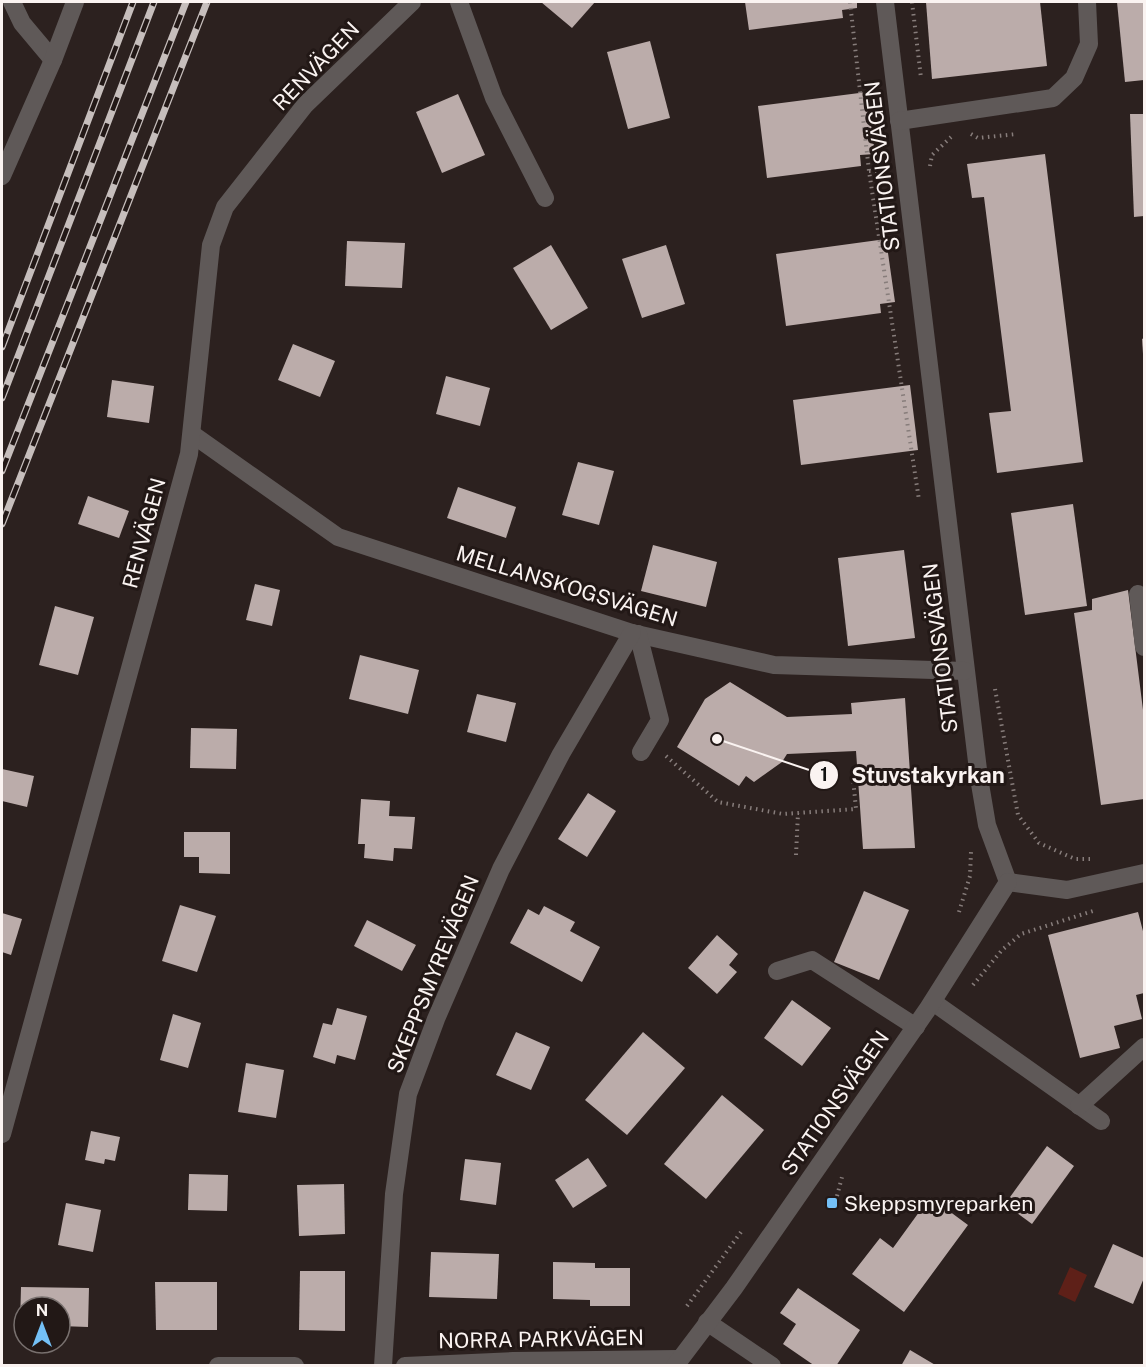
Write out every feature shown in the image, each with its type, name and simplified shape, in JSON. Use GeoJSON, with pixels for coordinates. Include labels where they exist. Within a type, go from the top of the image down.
{"type":"FeatureCollection","features":[{"type":"Feature","properties":{"kind":"street"},"geometry":{"type":"LineString","coordinates":[[12,2],[22,23],[53,60]]}},
{"type":"Feature","properties":{"kind":"street"},"geometry":{"type":"LineString","coordinates":[[2,176],[53,60],[75,2]]}},
{"type":"Feature","properties":{"kind":"street","name":"RENVÄGEN"},"geometry":{"type":"LineString","coordinates":[[2,1134],[101,778],[192,434],[205,282],[211,245],[225,207],[305,105],[412,2]]}},
{"type":"Feature","properties":{"kind":"street"},"geometry":{"type":"LineString","coordinates":[[459,2],[494,98],[545,198]]}},
{"type":"Feature","properties":{"kind":"street","name":"STATIONSVÄGEN"},"geometry":{"type":"LineString","coordinates":[[677,1362],[933,1002],[1008,882],[987,825],[965,671],[885,2]]}},
{"type":"Feature","properties":{"kind":"street"},"geometry":{"type":"LineString","coordinates":[[899,121],[1053,98],[1074,78],[1089,44],[1087,2]]}},
{"type":"Feature","properties":{"kind":"street","name":"MELLANSKOGSVÄGEN"},"geometry":{"type":"LineString","coordinates":[[192,434],[338,537],[635,633],[774,665],[965,671]]}},
{"type":"Feature","properties":{"kind":"street"},"geometry":{"type":"LineString","coordinates":[[1138,594],[1144,647]]}},
{"type":"Feature","properties":{"kind":"street"},"geometry":{"type":"LineString","coordinates":[[635,633],[660,720],[641,752]]}},
{"type":"Feature","properties":{"kind":"street","name":"SKEPPSMYREVÄGEN"},"geometry":{"type":"LineString","coordinates":[[383,1365],[394,1194],[408,1094],[449,987],[501,870],[561,754],[635,633]]}},
{"type":"Feature","properties":{"kind":"street"},"geometry":{"type":"LineString","coordinates":[[1008,882],[1067,890],[1144,874]]}},
{"type":"Feature","properties":{"kind":"street"},"geometry":{"type":"LineString","coordinates":[[777,971],[812,960],[915,1027]]}},
{"type":"Feature","properties":{"kind":"street"},"geometry":{"type":"LineString","coordinates":[[933,1002],[1101,1121]]}},
{"type":"Feature","properties":{"kind":"street"},"geometry":{"type":"LineString","coordinates":[[1079,1106],[1144,1047]]}},
{"type":"Feature","properties":{"kind":"street"},"geometry":{"type":"LineString","coordinates":[[707,1322],[772,1365]]}},
{"type":"Feature","properties":{"kind":"street","name":"NORRA PARKVÄGEN"},"geometry":{"type":"LineString","coordinates":[[405,1365],[513,1361],[677,1362]]}},
{"type":"Feature","properties":{"kind":"street"},"geometry":{"type":"LineString","coordinates":[[218,1365],[295,1365]]}},
{"type":"Feature","properties":{"kind":"path"},"geometry":{"type":"LineString","coordinates":[[850,2],[878,231]]}},
{"type":"Feature","properties":{"kind":"path"},"geometry":{"type":"LineString","coordinates":[[912,2],[921,80]]}},
{"type":"Feature","properties":{"kind":"path"},"geometry":{"type":"LineString","coordinates":[[967,131],[978,138],[1017,134]]}},
{"type":"Feature","properties":{"kind":"path"},"geometry":{"type":"LineString","coordinates":[[930,168],[932,155],[951,137],[959,134]]}},
{"type":"Feature","properties":{"kind":"path"},"geometry":{"type":"LineString","coordinates":[[994,686],[1018,815],[1039,843],[1075,859],[1099,858]]}},
{"type":"Feature","properties":{"kind":"path"},"geometry":{"type":"LineString","coordinates":[[641,752],[670,757],[717,802],[783,814],[856,809],[853,778]]}},
{"type":"Feature","properties":{"kind":"path"},"geometry":{"type":"LineString","coordinates":[[796,855],[798,813]]}},
{"type":"Feature","properties":{"kind":"path"},"geometry":{"type":"LineString","coordinates":[[950,1014],[1002,950],[1021,934],[1064,920]]}},
{"type":"Feature","properties":{"kind":"path"},"geometry":{"type":"LineString","coordinates":[[837,1196],[844,1170]]}},
{"type":"Feature","properties":{"kind":"shaded area"},"geometry":{"type":"Polygon","coordinates":[[[1070,1267],[1087,1275],[1075,1302],[1058,1294],[1070,1267]]]}},
{"type":"Feature","properties":{"kind":"building"},"geometry":{"type":"Polygon","coordinates":[[[541,2],[595,2],[572,28],[541,2]]]}},
{"type":"Feature","properties":{"kind":"building"},"geometry":{"type":"Polygon","coordinates":[[[745,2],[857,2],[857,8],[842,10],[843,18],[749,30],[745,2]]]}},
{"type":"Feature","properties":{"kind":"building"},"geometry":{"type":"Polygon","coordinates":[[[926,2],[1040,2],[1047,66],[932,79],[926,2]]]}},
{"type":"Feature","properties":{"kind":"building"},"geometry":{"type":"Polygon","coordinates":[[[1117,2],[1144,2],[1144,80],[1125,82],[1117,2]]]}},
{"type":"Feature","properties":{"kind":"building"},"geometry":{"type":"Polygon","coordinates":[[[650,41],[670,118],[628,129],[607,52],[650,41]]]}},
{"type":"Feature","properties":{"kind":"building"},"geometry":{"type":"Polygon","coordinates":[[[867,92],[875,154],[860,155],[861,166],[767,178],[758,106],[867,92]]]}},
{"type":"Feature","properties":{"kind":"building"},"geometry":{"type":"Polygon","coordinates":[[[458,94],[485,155],[442,173],[416,112],[458,94]]]}},
{"type":"Feature","properties":{"kind":"building"},"geometry":{"type":"Polygon","coordinates":[[[1130,114],[1144,114],[1144,216],[1134,217],[1130,114]]]}},
{"type":"Feature","properties":{"kind":"building"},"geometry":{"type":"Polygon","coordinates":[[[1045,154],[1083,462],[997,473],[989,413],[1011,411],[984,197],[972,198],[967,164],[1045,154]]]}},
{"type":"Feature","properties":{"kind":"building"},"geometry":{"type":"Polygon","coordinates":[[[886,239],[895,302],[880,304],[881,313],[786,326],[776,254],[886,239]]]}},
{"type":"Feature","properties":{"kind":"building"},"geometry":{"type":"Polygon","coordinates":[[[347,241],[405,243],[402,288],[345,286],[347,241]]]}},
{"type":"Feature","properties":{"kind":"building"},"geometry":{"type":"Polygon","coordinates":[[[551,245],[588,308],[551,330],[513,268],[551,245]]]}},
{"type":"Feature","properties":{"kind":"building"},"geometry":{"type":"Polygon","coordinates":[[[666,245],[685,304],[642,318],[622,259],[666,245]]]}},
{"type":"Feature","properties":{"kind":"building"},"geometry":{"type":"Polygon","coordinates":[[[1144,338],[1144,354],[1143,354],[1142,339],[1144,338]]]}},
{"type":"Feature","properties":{"kind":"building"},"geometry":{"type":"Polygon","coordinates":[[[293,344],[335,361],[320,397],[278,380],[293,344]]]}},
{"type":"Feature","properties":{"kind":"building"},"geometry":{"type":"Polygon","coordinates":[[[446,376],[490,388],[480,426],[436,414],[446,376]]]}},
{"type":"Feature","properties":{"kind":"building"},"geometry":{"type":"Polygon","coordinates":[[[112,380],[154,386],[149,423],[107,417],[112,380]]]}},
{"type":"Feature","properties":{"kind":"building"},"geometry":{"type":"Polygon","coordinates":[[[910,385],[918,450],[801,465],[793,400],[910,385]]]}},
{"type":"Feature","properties":{"kind":"building"},"geometry":{"type":"Polygon","coordinates":[[[578,462],[614,471],[599,525],[562,515],[578,462]]]}},
{"type":"Feature","properties":{"kind":"building"},"geometry":{"type":"Polygon","coordinates":[[[458,487],[516,507],[506,538],[447,518],[458,487]]]}},
{"type":"Feature","properties":{"kind":"building"},"geometry":{"type":"Polygon","coordinates":[[[88,496],[129,511],[119,538],[78,524],[88,496]]]}},
{"type":"Feature","properties":{"kind":"building"},"geometry":{"type":"Polygon","coordinates":[[[1073,504],[1087,606],[1025,615],[1011,513],[1073,504]]]}},
{"type":"Feature","properties":{"kind":"building"},"geometry":{"type":"Polygon","coordinates":[[[653,545],[717,562],[706,607],[641,591],[653,545]]]}},
{"type":"Feature","properties":{"kind":"building"},"geometry":{"type":"Polygon","coordinates":[[[904,550],[915,638],[848,646],[838,558],[904,550]]]}},
{"type":"Feature","properties":{"kind":"building"},"geometry":{"type":"Polygon","coordinates":[[[255,584],[280,590],[272,626],[246,620],[255,584]]]}},
{"type":"Feature","properties":{"kind":"building"},"geometry":{"type":"Polygon","coordinates":[[[1128,590],[1144,718],[1144,799],[1101,805],[1074,613],[1092,610],[1092,599],[1128,590]]]}},
{"type":"Feature","properties":{"kind":"building"},"geometry":{"type":"Polygon","coordinates":[[[55,606],[94,617],[78,675],[39,665],[55,606]]]}},
{"type":"Feature","properties":{"kind":"building"},"geometry":{"type":"Polygon","coordinates":[[[360,655],[419,670],[408,714],[349,699],[360,655]]]}},
{"type":"Feature","properties":{"kind":"building"},"geometry":{"type":"Polygon","coordinates":[[[730,682],[787,717],[852,714],[851,703],[905,698],[915,848],[863,849],[856,751],[787,754],[782,762],[754,782],[746,776],[739,786],[677,747],[705,699],[730,682]]]}},
{"type":"Feature","properties":{"kind":"building"},"geometry":{"type":"Polygon","coordinates":[[[477,694],[516,703],[506,742],[467,732],[477,694]]]}},
{"type":"Feature","properties":{"kind":"building"},"geometry":{"type":"Polygon","coordinates":[[[191,728],[237,729],[236,769],[190,768],[191,728]]]}},
{"type":"Feature","properties":{"kind":"building"},"geometry":{"type":"Polygon","coordinates":[[[2,769],[34,776],[27,807],[2,801],[2,769]]]}},
{"type":"Feature","properties":{"kind":"building"},"geometry":{"type":"Polygon","coordinates":[[[588,793],[616,811],[587,857],[558,839],[588,793]]]}},
{"type":"Feature","properties":{"kind":"building"},"geometry":{"type":"Polygon","coordinates":[[[361,799],[390,801],[389,816],[415,817],[412,849],[394,848],[393,861],[364,858],[365,844],[358,844],[361,799]]]}},
{"type":"Feature","properties":{"kind":"building"},"geometry":{"type":"Polygon","coordinates":[[[184,832],[230,832],[230,874],[199,873],[199,857],[184,857],[184,832]]]}},
{"type":"Feature","properties":{"kind":"building"},"geometry":{"type":"Polygon","coordinates":[[[864,891],[909,910],[879,980],[834,962],[864,891]]]}},
{"type":"Feature","properties":{"kind":"building"},"geometry":{"type":"Polygon","coordinates":[[[180,905],[216,916],[197,972],[162,961],[180,905]]]}},
{"type":"Feature","properties":{"kind":"building"},"geometry":{"type":"Polygon","coordinates":[[[544,906],[575,922],[570,931],[600,947],[582,982],[510,943],[528,909],[539,915],[544,906]]]}},
{"type":"Feature","properties":{"kind":"building"},"geometry":{"type":"Polygon","coordinates":[[[1138,912],[1144,935],[1144,993],[1136,995],[1142,1019],[1114,1026],[1120,1048],[1080,1058],[1048,935],[1138,912]]]}},
{"type":"Feature","properties":{"kind":"building"},"geometry":{"type":"Polygon","coordinates":[[[2,913],[22,919],[11,955],[2,952],[2,913]]]}},
{"type":"Feature","properties":{"kind":"building"},"geometry":{"type":"Polygon","coordinates":[[[367,920],[416,945],[402,971],[354,946],[367,920]]]}},
{"type":"Feature","properties":{"kind":"building"},"geometry":{"type":"Polygon","coordinates":[[[717,935],[738,954],[729,965],[737,972],[717,994],[688,968],[717,935]]]}},
{"type":"Feature","properties":{"kind":"building"},"geometry":{"type":"Polygon","coordinates":[[[792,1000],[831,1028],[802,1066],[764,1038],[792,1000]]]}},
{"type":"Feature","properties":{"kind":"building"},"geometry":{"type":"Polygon","coordinates":[[[337,1008],[367,1016],[355,1060],[337,1055],[335,1064],[313,1057],[323,1023],[332,1025],[337,1008]]]}},
{"type":"Feature","properties":{"kind":"building"},"geometry":{"type":"Polygon","coordinates":[[[173,1014],[201,1023],[188,1068],[160,1060],[173,1014]]]}},
{"type":"Feature","properties":{"kind":"building"},"geometry":{"type":"Polygon","coordinates":[[[516,1032],[550,1047],[531,1090],[496,1075],[516,1032]]]}},
{"type":"Feature","properties":{"kind":"building"},"geometry":{"type":"Polygon","coordinates":[[[643,1032],[685,1068],[627,1135],[585,1100],[643,1032]]]}},
{"type":"Feature","properties":{"kind":"building"},"geometry":{"type":"Polygon","coordinates":[[[246,1063],[284,1070],[276,1118],[238,1112],[246,1063]]]}},
{"type":"Feature","properties":{"kind":"building"},"geometry":{"type":"Polygon","coordinates":[[[722,1095],[764,1130],[706,1199],[664,1164],[722,1095]]]}},
{"type":"Feature","properties":{"kind":"building"},"geometry":{"type":"Polygon","coordinates":[[[91,1131],[120,1137],[115,1161],[105,1159],[104,1164],[85,1160],[91,1131]]]}},
{"type":"Feature","properties":{"kind":"building"},"geometry":{"type":"Polygon","coordinates":[[[1047,1146],[1074,1166],[1032,1224],[1005,1204],[1047,1146]]]}},
{"type":"Feature","properties":{"kind":"building"},"geometry":{"type":"Polygon","coordinates":[[[588,1158],[607,1186],[573,1208],[555,1180],[588,1158]]]}},
{"type":"Feature","properties":{"kind":"building"},"geometry":{"type":"Polygon","coordinates":[[[465,1159],[501,1163],[496,1205],[460,1200],[465,1159]]]}},
{"type":"Feature","properties":{"kind":"building"},"geometry":{"type":"Polygon","coordinates":[[[189,1174],[228,1175],[227,1211],[188,1210],[189,1174]]]}},
{"type":"Feature","properties":{"kind":"building"},"geometry":{"type":"Polygon","coordinates":[[[344,1184],[345,1234],[299,1236],[297,1185],[344,1184]]]}},
{"type":"Feature","properties":{"kind":"building"},"geometry":{"type":"Polygon","coordinates":[[[930,1197],[968,1225],[904,1312],[852,1274],[880,1238],[893,1248],[930,1197]]]}},
{"type":"Feature","properties":{"kind":"building"},"geometry":{"type":"Polygon","coordinates":[[[66,1203],[101,1210],[93,1252],[58,1245],[66,1203]]]}},
{"type":"Feature","properties":{"kind":"building"},"geometry":{"type":"Polygon","coordinates":[[[1113,1244],[1144,1258],[1144,1278],[1133,1304],[1094,1287],[1113,1244]]]}},
{"type":"Feature","properties":{"kind":"building"},"geometry":{"type":"Polygon","coordinates":[[[431,1252],[499,1254],[497,1299],[429,1297],[431,1252]]]}},
{"type":"Feature","properties":{"kind":"building"},"geometry":{"type":"Polygon","coordinates":[[[553,1262],[595,1263],[595,1268],[630,1268],[630,1306],[590,1306],[590,1300],[553,1299],[553,1262]]]}},
{"type":"Feature","properties":{"kind":"building"},"geometry":{"type":"Polygon","coordinates":[[[300,1271],[345,1271],[345,1331],[299,1330],[300,1271]]]}},
{"type":"Feature","properties":{"kind":"building"},"geometry":{"type":"Polygon","coordinates":[[[155,1282],[217,1282],[217,1330],[156,1330],[155,1282]]]}},
{"type":"Feature","properties":{"kind":"building"},"geometry":{"type":"Polygon","coordinates":[[[21,1287],[89,1288],[88,1327],[72,1326],[72,1295],[21,1295],[21,1287]]]}},
{"type":"Feature","properties":{"kind":"building"},"geometry":{"type":"Polygon","coordinates":[[[798,1288],[860,1330],[836,1366],[815,1366],[783,1344],[796,1324],[780,1313],[798,1288]]]}},
{"type":"Feature","properties":{"kind":"building"},"geometry":{"type":"Polygon","coordinates":[[[910,1350],[937,1366],[901,1366],[910,1350]]]}},
{"type":"Feature","properties":{"kind":"railway"},"geometry":{"type":"LineString","coordinates":[[2,347],[133,2]]}},
{"type":"Feature","properties":{"kind":"railway"},"geometry":{"type":"LineString","coordinates":[[2,398],[154,2]]}},
{"type":"Feature","properties":{"kind":"railway"},"geometry":{"type":"LineString","coordinates":[[2,471],[186,2]]}},
{"type":"Feature","properties":{"kind":"railway"},"geometry":{"type":"LineString","coordinates":[[2,524],[207,2]]}},
{"type":"Feature","properties":{"kind":"place","name":"Stuvstakyrkan"},"geometry":{"type":"Point","coordinates":[717,739]}},
{"type":"Feature","properties":{"kind":"place","name":"Skeppsmyreparken"},"geometry":{"type":"Point","coordinates":[832,1203]}}]}
